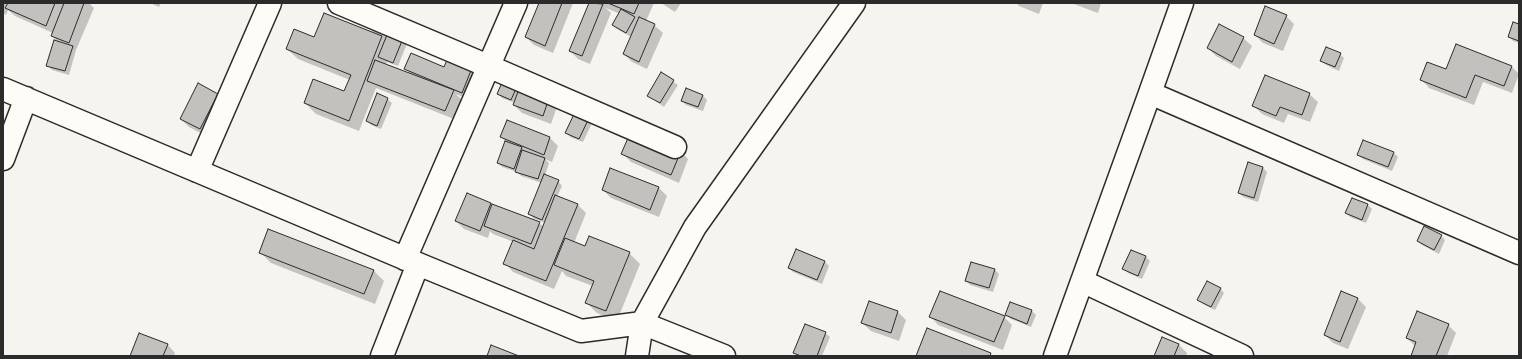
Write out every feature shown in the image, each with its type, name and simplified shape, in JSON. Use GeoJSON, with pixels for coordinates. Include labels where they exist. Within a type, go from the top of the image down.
{"type":"FeatureCollection","features":[{"type":"Feature","properties":{"kind":"street"},"geometry":{"type":"LineString","coordinates":[[197,171],[270,3]]}},
{"type":"Feature","properties":{"kind":"street"},"geometry":{"type":"LineString","coordinates":[[339,3],[675,147]]}},
{"type":"Feature","properties":{"kind":"street"},"geometry":{"type":"LineString","coordinates":[[382,356],[411,262],[488,66],[516,3]]}},
{"type":"Feature","properties":{"kind":"street"},"geometry":{"type":"LineString","coordinates":[[637,356],[642,323],[695,227],[854,3]]}},
{"type":"Feature","properties":{"kind":"street"},"geometry":{"type":"LineString","coordinates":[[1055,356],[1182,3]]}},
{"type":"Feature","properties":{"kind":"street"},"geometry":{"type":"LineString","coordinates":[[3,89],[411,262],[581,331],[642,323],[724,356]]}},
{"type":"Feature","properties":{"kind":"street"},"geometry":{"type":"LineString","coordinates":[[1150,93],[1519,253]]}},
{"type":"Feature","properties":{"kind":"street"},"geometry":{"type":"LineString","coordinates":[[3,160],[26,98]]}},
{"type":"Feature","properties":{"kind":"street"},"geometry":{"type":"LineString","coordinates":[[1082,281],[1242,356]]}},
{"type":"Feature","properties":{"kind":"building"},"geometry":{"type":"Polygon","coordinates":[[[8,3],[55,3],[46,26],[5,8],[8,3]]]}},
{"type":"Feature","properties":{"kind":"building"},"geometry":{"type":"Polygon","coordinates":[[[64,3],[84,3],[69,43],[51,36],[64,3]]]}},
{"type":"Feature","properties":{"kind":"building"},"geometry":{"type":"Polygon","coordinates":[[[539,3],[562,3],[545,46],[525,37],[539,3]]]}},
{"type":"Feature","properties":{"kind":"building"},"geometry":{"type":"Polygon","coordinates":[[[589,3],[603,4],[582,56],[569,51],[589,3]]]}},
{"type":"Feature","properties":{"kind":"building"},"geometry":{"type":"Polygon","coordinates":[[[608,3],[639,3],[634,14],[608,3]]]}},
{"type":"Feature","properties":{"kind":"building"},"geometry":{"type":"Polygon","coordinates":[[[1265,6],[1287,15],[1274,44],[1254,35],[1265,6]]]}},
{"type":"Feature","properties":{"kind":"building"},"geometry":{"type":"Polygon","coordinates":[[[621,9],[635,17],[626,33],[612,25],[621,9]]]}},
{"type":"Feature","properties":{"kind":"building"},"geometry":{"type":"Polygon","coordinates":[[[324,13],[382,36],[349,121],[304,103],[313,79],[344,91],[351,75],[286,49],[294,29],[314,37],[324,13]]]}},
{"type":"Feature","properties":{"kind":"building"},"geometry":{"type":"Polygon","coordinates":[[[639,17],[655,24],[639,62],[623,54],[639,17]]]}},
{"type":"Feature","properties":{"kind":"building"},"geometry":{"type":"Polygon","coordinates":[[[1513,22],[1519,24],[1519,41],[1508,37],[1513,22]]]}},
{"type":"Feature","properties":{"kind":"building"},"geometry":{"type":"Polygon","coordinates":[[[1219,24],[1244,37],[1232,62],[1207,48],[1219,24]]]}},
{"type":"Feature","properties":{"kind":"building"},"geometry":{"type":"Polygon","coordinates":[[[391,25],[406,31],[393,63],[378,57],[391,25]]]}},
{"type":"Feature","properties":{"kind":"building"},"geometry":{"type":"Polygon","coordinates":[[[54,40],[73,46],[65,71],[46,66],[54,40]]]}},
{"type":"Feature","properties":{"kind":"building"},"geometry":{"type":"Polygon","coordinates":[[[1456,44],[1512,66],[1504,86],[1475,75],[1466,98],[1420,80],[1427,62],[1446,69],[1456,44]]]}},
{"type":"Feature","properties":{"kind":"building"},"geometry":{"type":"Polygon","coordinates":[[[1326,47],[1341,53],[1335,67],[1320,61],[1326,47]]]}},
{"type":"Feature","properties":{"kind":"building"},"geometry":{"type":"Polygon","coordinates":[[[452,48],[476,58],[462,93],[404,69],[411,53],[444,67],[452,48]]]}},
{"type":"Feature","properties":{"kind":"building"},"geometry":{"type":"Polygon","coordinates":[[[375,60],[454,90],[445,111],[367,81],[375,60]]]}},
{"type":"Feature","properties":{"kind":"building"},"geometry":{"type":"Polygon","coordinates":[[[661,72],[674,80],[660,103],[647,96],[661,72]]]}},
{"type":"Feature","properties":{"kind":"building"},"geometry":{"type":"Polygon","coordinates":[[[1265,75],[1310,93],[1302,115],[1280,107],[1276,116],[1252,106],[1265,75]]]}},
{"type":"Feature","properties":{"kind":"building"},"geometry":{"type":"Polygon","coordinates":[[[504,78],[518,84],[511,100],[497,94],[504,78]]]}},
{"type":"Feature","properties":{"kind":"building"},"geometry":{"type":"Polygon","coordinates":[[[522,81],[551,92],[543,116],[513,105],[522,81]]]}},
{"type":"Feature","properties":{"kind":"building"},"geometry":{"type":"Polygon","coordinates":[[[198,83],[218,94],[200,129],[180,119],[198,83]]]}},
{"type":"Feature","properties":{"kind":"building"},"geometry":{"type":"Polygon","coordinates":[[[686,88],[703,95],[698,107],[681,101],[686,88]]]}},
{"type":"Feature","properties":{"kind":"building"},"geometry":{"type":"Polygon","coordinates":[[[377,93],[388,98],[377,126],[366,121],[377,93]]]}},
{"type":"Feature","properties":{"kind":"building"},"geometry":{"type":"Polygon","coordinates":[[[576,110],[590,116],[579,139],[565,133],[576,110]]]}},
{"type":"Feature","properties":{"kind":"building"},"geometry":{"type":"Polygon","coordinates":[[[507,120],[550,137],[544,155],[500,137],[507,120]]]}},
{"type":"Feature","properties":{"kind":"building"},"geometry":{"type":"Polygon","coordinates":[[[632,129],[681,151],[671,175],[621,154],[632,129]]]}},
{"type":"Feature","properties":{"kind":"building"},"geometry":{"type":"Polygon","coordinates":[[[1363,140],[1394,152],[1388,167],[1357,155],[1363,140]]]}},
{"type":"Feature","properties":{"kind":"building"},"geometry":{"type":"Polygon","coordinates":[[[505,141],[522,147],[514,169],[497,163],[505,141]]]}},
{"type":"Feature","properties":{"kind":"building"},"geometry":{"type":"Polygon","coordinates":[[[522,150],[545,158],[538,179],[515,172],[522,150]]]}},
{"type":"Feature","properties":{"kind":"building"},"geometry":{"type":"Polygon","coordinates":[[[1248,162],[1263,167],[1254,198],[1238,193],[1248,162]]]}},
{"type":"Feature","properties":{"kind":"building"},"geometry":{"type":"Polygon","coordinates":[[[610,168],[659,187],[650,210],[602,190],[610,168]]]}},
{"type":"Feature","properties":{"kind":"building"},"geometry":{"type":"Polygon","coordinates":[[[544,174],[559,180],[542,220],[528,214],[544,174]]]}},
{"type":"Feature","properties":{"kind":"building"},"geometry":{"type":"Polygon","coordinates":[[[467,193],[491,203],[480,231],[455,221],[467,193]]]}},
{"type":"Feature","properties":{"kind":"building"},"geometry":{"type":"Polygon","coordinates":[[[555,195],[578,204],[546,281],[503,264],[513,240],[534,249],[555,195]]]}},
{"type":"Feature","properties":{"kind":"building"},"geometry":{"type":"Polygon","coordinates":[[[1352,198],[1368,204],[1362,220],[1345,213],[1352,198]]]}},
{"type":"Feature","properties":{"kind":"building"},"geometry":{"type":"Polygon","coordinates":[[[492,204],[540,222],[531,244],[484,226],[492,204]]]}},
{"type":"Feature","properties":{"kind":"building"},"geometry":{"type":"Polygon","coordinates":[[[1424,226],[1442,235],[1434,250],[1417,241],[1424,226]]]}},
{"type":"Feature","properties":{"kind":"building"},"geometry":{"type":"Polygon","coordinates":[[[268,229],[374,270],[364,294],[259,253],[268,229]]]}},
{"type":"Feature","properties":{"kind":"building"},"geometry":{"type":"Polygon","coordinates":[[[589,236],[630,252],[606,311],[585,303],[594,281],[554,265],[565,238],[585,246],[589,236]]]}},
{"type":"Feature","properties":{"kind":"building"},"geometry":{"type":"Polygon","coordinates":[[[796,249],[825,261],[817,280],[788,268],[796,249]]]}},
{"type":"Feature","properties":{"kind":"building"},"geometry":{"type":"Polygon","coordinates":[[[1131,250],[1146,256],[1138,276],[1122,269],[1131,250]]]}},
{"type":"Feature","properties":{"kind":"building"},"geometry":{"type":"Polygon","coordinates":[[[971,262],[995,269],[989,288],[965,281],[971,262]]]}},
{"type":"Feature","properties":{"kind":"building"},"geometry":{"type":"Polygon","coordinates":[[[1207,281],[1221,288],[1211,307],[1197,300],[1207,281]]]}},
{"type":"Feature","properties":{"kind":"building"},"geometry":{"type":"Polygon","coordinates":[[[940,291],[1005,316],[994,342],[929,317],[940,291]]]}},
{"type":"Feature","properties":{"kind":"building"},"geometry":{"type":"Polygon","coordinates":[[[1341,291],[1358,298],[1340,342],[1324,335],[1341,291]]]}},
{"type":"Feature","properties":{"kind":"building"},"geometry":{"type":"Polygon","coordinates":[[[869,301],[898,311],[891,333],[861,323],[869,301]]]}},
{"type":"Feature","properties":{"kind":"building"},"geometry":{"type":"Polygon","coordinates":[[[1010,302],[1032,310],[1027,324],[1005,315],[1010,302]]]}},
{"type":"Feature","properties":{"kind":"building"},"geometry":{"type":"Polygon","coordinates":[[[1417,311],[1449,324],[1436,356],[1411,356],[1416,342],[1406,338],[1417,311]]]}},
{"type":"Feature","properties":{"kind":"building"},"geometry":{"type":"Polygon","coordinates":[[[805,324],[826,332],[817,356],[801,356],[793,353],[805,324]]]}},
{"type":"Feature","properties":{"kind":"building"},"geometry":{"type":"Polygon","coordinates":[[[927,328],[991,353],[990,356],[916,356],[927,328]]]}},
{"type":"Feature","properties":{"kind":"building"},"geometry":{"type":"Polygon","coordinates":[[[139,333],[168,344],[163,356],[130,356],[139,333]]]}},
{"type":"Feature","properties":{"kind":"building"},"geometry":{"type":"Polygon","coordinates":[[[1162,337],[1179,344],[1174,356],[1154,356],[1162,337]]]}},
{"type":"Feature","properties":{"kind":"building"},"geometry":{"type":"Polygon","coordinates":[[[491,345],[519,356],[487,356],[491,345]]]}}]}
